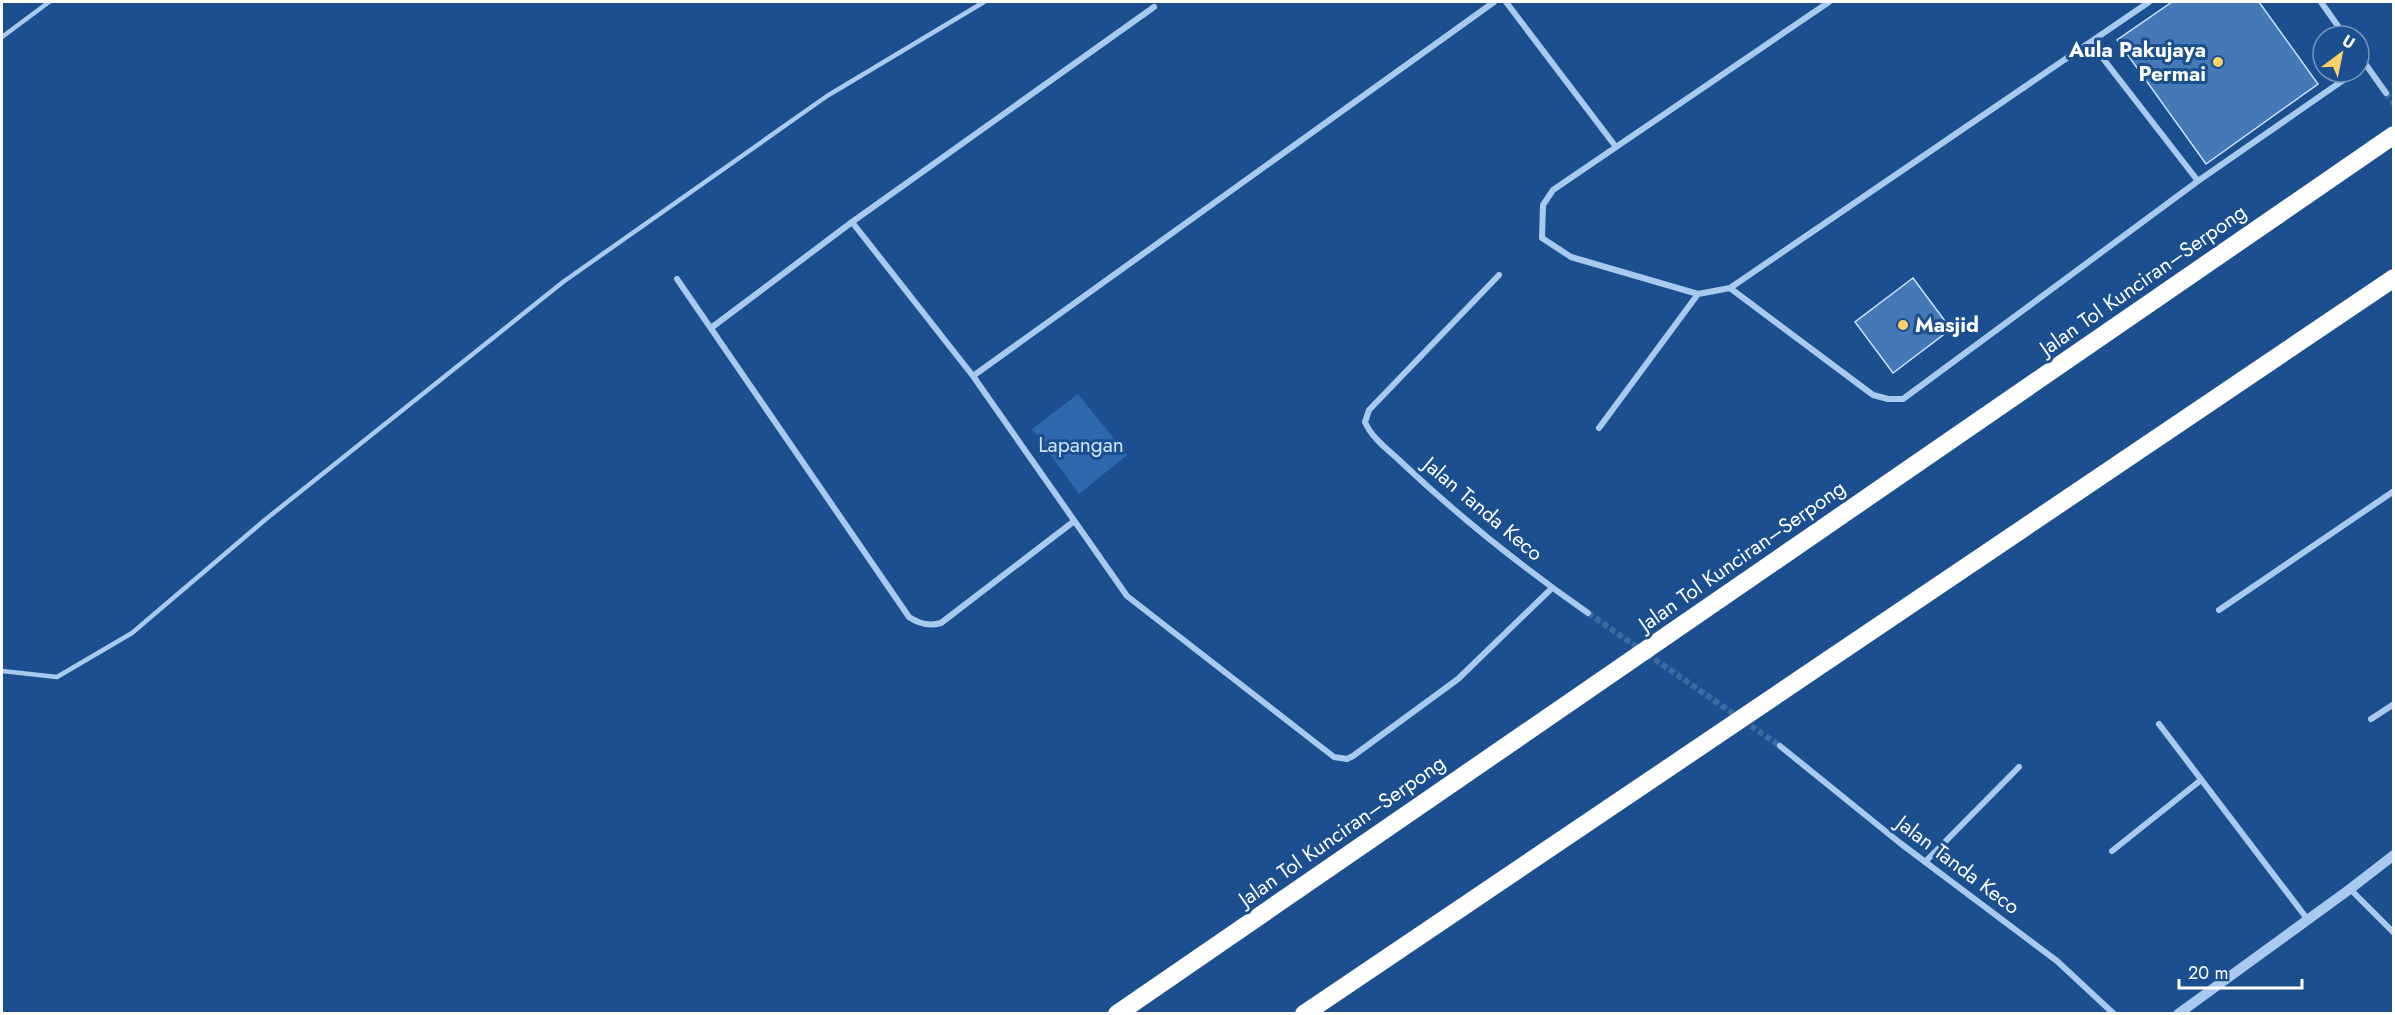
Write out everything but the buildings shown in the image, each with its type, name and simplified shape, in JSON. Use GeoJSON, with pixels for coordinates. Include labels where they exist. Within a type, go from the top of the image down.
{"type":"FeatureCollection","features":[{"type":"Feature","properties":{"kind":"highway","name":"Jalan Tol Kunciran–Serpong"},"geometry":{"type":"LineString","coordinates":[[1117,1014],[2394,135]]}},
{"type":"Feature","properties":{"kind":"highway"},"geometry":{"type":"LineString","coordinates":[[1304,1014],[2394,278]]}},
{"type":"Feature","properties":{"kind":"street"},"geometry":{"type":"LineString","coordinates":[[973,376],[1494,2]]}},
{"type":"Feature","properties":{"kind":"street"},"geometry":{"type":"LineString","coordinates":[[1506,2],[1616,147]]}},
{"type":"Feature","properties":{"kind":"street"},"geometry":{"type":"LineString","coordinates":[[1829,2],[1553,190],[1543,205],[1542,238],[1571,257],[1698,294],[1730,288],[2149,2]]}},
{"type":"Feature","properties":{"kind":"street"},"geometry":{"type":"LineString","coordinates":[[2321,2],[2337,24]]}},
{"type":"Feature","properties":{"kind":"street"},"geometry":{"type":"LineString","coordinates":[[711,328],[852,222],[1154,7]]}},
{"type":"Feature","properties":{"kind":"street"},"geometry":{"type":"LineString","coordinates":[[2091,43],[2198,181]]}},
{"type":"Feature","properties":{"kind":"street"},"geometry":{"type":"LineString","coordinates":[[2371,72],[2386,93]]}},
{"type":"Feature","properties":{"kind":"street"},"geometry":{"type":"LineString","coordinates":[[1730,288],[1873,395],[1888,399],[1903,399],[2198,181],[2338,84]]}},
{"type":"Feature","properties":{"kind":"street"},"geometry":{"type":"LineString","coordinates":[[852,222],[973,376],[1073,522],[1127,596],[1334,757],[1340,759],[1353,756],[1458,679],[1552,588]]}},
{"type":"Feature","properties":{"kind":"street","name":"Jalan Tanda Keco"},"geometry":{"type":"LineString","coordinates":[[1499,275],[1369,410],[1365,422],[1378,440],[1422,482],[1552,588],[1588,613]]}},
{"type":"Feature","properties":{"kind":"street"},"geometry":{"type":"LineString","coordinates":[[677,279],[909,617],[916,622],[934,625],[941,623],[1073,522]]}},
{"type":"Feature","properties":{"kind":"street"},"geometry":{"type":"LineString","coordinates":[[1599,428],[1698,294]]}},
{"type":"Feature","properties":{"kind":"street"},"geometry":{"type":"LineString","coordinates":[[2219,610],[2394,491]]}},
{"type":"Feature","properties":{"kind":"street"},"geometry":{"type":"LineString","coordinates":[[2372,719],[2394,704]]}},
{"type":"Feature","properties":{"kind":"street"},"geometry":{"type":"LineString","coordinates":[[2159,724],[2308,920]]}},
{"type":"Feature","properties":{"kind":"street","name":"Jalan Tanda Keco"},"geometry":{"type":"LineString","coordinates":[[1780,746],[1925,862],[2057,962],[2114,1014]]}},
{"type":"Feature","properties":{"kind":"street"},"geometry":{"type":"LineString","coordinates":[[1925,862],[2019,767]]}},
{"type":"Feature","properties":{"kind":"street"},"geometry":{"type":"LineString","coordinates":[[2112,851],[2201,780]]}},
{"type":"Feature","properties":{"kind":"street"},"geometry":{"type":"LineString","coordinates":[[2178,1014],[2350,890],[2394,855]]}},
{"type":"Feature","properties":{"kind":"street"},"geometry":{"type":"LineString","coordinates":[[2350,890],[2394,933]]}},
{"type":"Feature","properties":{"kind":"lane"},"geometry":{"type":"LineString","coordinates":[[2,37],[49,2]]}},
{"type":"Feature","properties":{"kind":"lane"},"geometry":{"type":"LineString","coordinates":[[2,671],[57,677],[132,633],[266,519],[563,282],[827,96],[984,2]]}},
{"type":"Feature","properties":{"kind":"green space","name":"Lapangan"},"geometry":{"type":"Polygon","coordinates":[[[1078,394],[1127,455],[1079,494],[1032,429],[1078,394]]]}},
{"type":"Feature","properties":{"kind":"tunnel"},"geometry":{"type":"LineString","coordinates":[[2386,93],[2394,104]]}},
{"type":"Feature","properties":{"kind":"tunnel"},"geometry":{"type":"LineString","coordinates":[[1588,613],[1780,746]]}},
{"type":"Feature","properties":{"kind":"place","name":"Aula Pakujaya Permai"},"geometry":{"type":"Point","coordinates":[2218,62]}},
{"type":"Feature","properties":{"kind":"place","name":"Masjid"},"geometry":{"type":"Point","coordinates":[1903,325]}}]}
